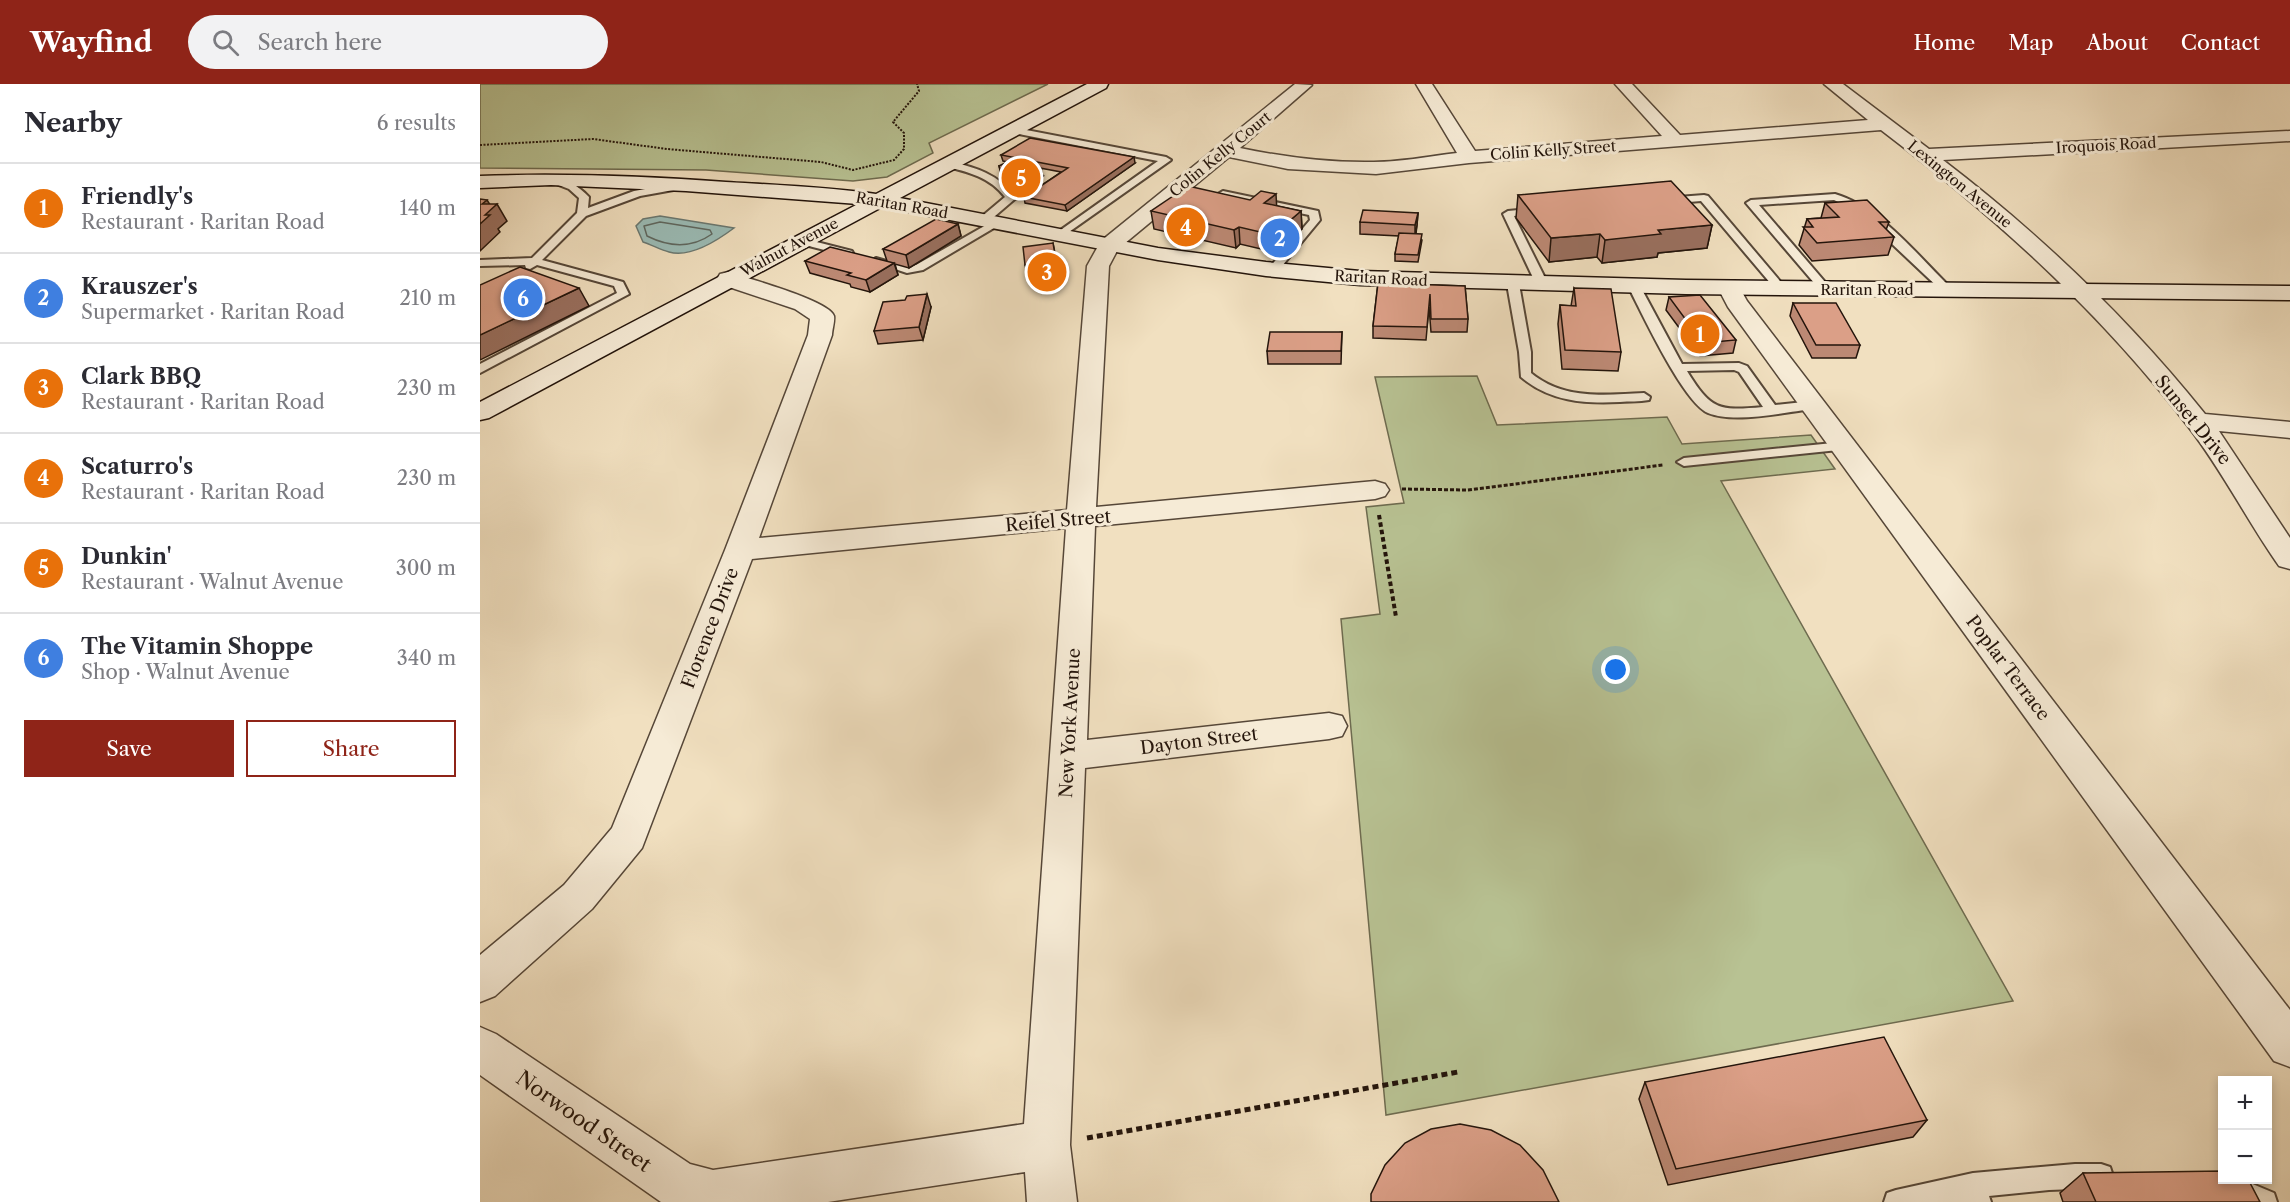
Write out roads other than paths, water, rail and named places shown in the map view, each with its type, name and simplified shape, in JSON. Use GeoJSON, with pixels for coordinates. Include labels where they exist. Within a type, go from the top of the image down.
{"type":"FeatureCollection","features":[{"type":"Feature","properties":{"kind":"street","name":"Walnut Avenue"},"geometry":{"type":"LineString","coordinates":[[480,412],[1100,84]]}},
{"type":"Feature","properties":{"kind":"street"},"geometry":{"type":"LineString","coordinates":[[1424,84],[1469,157]]}},
{"type":"Feature","properties":{"kind":"street"},"geometry":{"type":"LineString","coordinates":[[1623,84],[1676,141]]}},
{"type":"Feature","properties":{"kind":"street","name":"Lexington Avenue"},"geometry":{"type":"LineString","coordinates":[[1832,84],[2029,240],[2082,291]]}},
{"type":"Feature","properties":{"kind":"street","name":"Colin Kelly Court"},"geometry":{"type":"LineString","coordinates":[[1109,246],[1186,187],[1224,150],[1304,85]]}},
{"type":"Feature","properties":{"kind":"street","name":"Colin Kelly Street"},"geometry":{"type":"LineString","coordinates":[[1224,150],[1288,163],[1376,168],[1469,157],[1884,124]]}},
{"type":"Feature","properties":{"kind":"street","name":"Iroquois Road"},"geometry":{"type":"LineString","coordinates":[[1923,154],[2290,136]]}},
{"type":"Feature","properties":{"kind":"street","name":"Raritan Road"},"geometry":{"type":"LineString","coordinates":[[480,182],[551,179],[686,184],[880,200],[944,217],[990,221],[1109,246],[1274,270],[1372,278],[1513,284],[1781,289],[2290,292]]}},
{"type":"Feature","properties":{"kind":"street","name":"New York Avenue"},"geometry":{"type":"LineString","coordinates":[[1052,1202],[1046,1145],[1081,519],[1098,266],[1109,246]]}},
{"type":"Feature","properties":{"kind":"street","name":"Florence Drive"},"geometry":{"type":"LineString","coordinates":[[480,982],[578,897],[628,837],[741,550],[820,335],[822,316],[803,304],[728,279]]}},
{"type":"Feature","properties":{"kind":"street","name":"Poplar Terrace"},"geometry":{"type":"LineString","coordinates":[[1730,288],[1736,302],[2290,1046]]}},
{"type":"Feature","properties":{"kind":"street","name":"Sunset Drive"},"geometry":{"type":"LineString","coordinates":[[2082,291],[2198,421],[2223,454],[2270,532],[2290,559]]}},
{"type":"Feature","properties":{"kind":"street"},"geometry":{"type":"LineString","coordinates":[[2198,421],[2290,430]]}},
{"type":"Feature","properties":{"kind":"street","name":"Reifel Street"},"geometry":{"type":"LineString","coordinates":[[741,550],[1375,489]]}},
{"type":"Feature","properties":{"kind":"street","name":"Dayton Street"},"geometry":{"type":"LineString","coordinates":[[1068,756],[1329,726]]}},
{"type":"Feature","properties":{"kind":"street","name":"Norwood Street"},"geometry":{"type":"LineString","coordinates":[[480,1049],[664,1176],[680,1186],[712,1198],[1046,1145]]}},
{"type":"Feature","properties":{"kind":"lane"},"geometry":{"type":"LineString","coordinates":[[1011,130],[1166,160],[1059,236]]}},
{"type":"Feature","properties":{"kind":"lane"},"geometry":{"type":"LineString","coordinates":[[801,241],[875,256],[914,270],[990,221],[1011,198],[1004,187],[985,173],[947,164]]}},
{"type":"Feature","properties":{"kind":"lane"},"geometry":{"type":"LineString","coordinates":[[551,179],[572,187],[584,197],[582,214]]}},
{"type":"Feature","properties":{"kind":"lane"},"geometry":{"type":"LineString","coordinates":[[511,275],[532,265],[582,214],[638,193],[686,184]]}},
{"type":"Feature","properties":{"kind":"lane"},"geometry":{"type":"LineString","coordinates":[[1216,193],[1314,213],[1315,220],[1274,270]]}},
{"type":"Feature","properties":{"kind":"lane"},"geometry":{"type":"LineString","coordinates":[[1825,289],[1751,203],[1835,197],[1860,208],[1947,290]]}},
{"type":"Feature","properties":{"kind":"lane"},"geometry":{"type":"LineString","coordinates":[[1658,202],[1704,198],[1781,289]]}},
{"type":"Feature","properties":{"kind":"lane"},"geometry":{"type":"LineString","coordinates":[[1542,284],[1508,214],[1554,210]]}},
{"type":"Feature","properties":{"kind":"lane"},"geometry":{"type":"LineString","coordinates":[[480,263],[535,261],[619,284],[623,294],[480,369]]}},
{"type":"Feature","properties":{"kind":"lane"},"geometry":{"type":"LineString","coordinates":[[1513,284],[1525,352],[1525,374],[1531,380],[1575,399],[1644,397]]}},
{"type":"Feature","properties":{"kind":"lane"},"geometry":{"type":"LineString","coordinates":[[1634,286],[1679,368],[1700,401],[1710,410],[1731,412],[1813,405]]}},
{"type":"Feature","properties":{"kind":"lane"},"geometry":{"type":"LineString","coordinates":[[1679,368],[1735,366],[1743,369],[1771,409]]}},
{"type":"Feature","properties":{"kind":"lane"},"geometry":{"type":"LineString","coordinates":[[1684,462],[1843,446]]}},
{"type":"Feature","properties":{"kind":"lane"},"geometry":{"type":"LineString","coordinates":[[1896,1202],[1976,1193],[2058,1175],[2129,1177]]}},
{"type":"Feature","properties":{"kind":"lane"},"geometry":{"type":"LineString","coordinates":[[2218,1184],[2265,1202]]}},
{"type":"Feature","properties":{"kind":"water"},"geometry":{"type":"Polygon","coordinates":[[[660,216],[734,228],[695,250],[669,252],[643,242],[636,226],[643,219],[660,216]]]}},
{"type":"Feature","properties":{"kind":"place","name":"Dunkin'"},"geometry":{"type":"Point","coordinates":[1021,178]}},
{"type":"Feature","properties":{"kind":"place","name":"Scaturro's"},"geometry":{"type":"Point","coordinates":[1186,227]}},
{"type":"Feature","properties":{"kind":"place","name":"Krauszer's"},"geometry":{"type":"Point","coordinates":[1280,238]}},
{"type":"Feature","properties":{"kind":"place","name":"Clark BBQ"},"geometry":{"type":"Point","coordinates":[1047,272]}},
{"type":"Feature","properties":{"kind":"place","name":"The Vitamin Shoppe"},"geometry":{"type":"Point","coordinates":[523,298]}},
{"type":"Feature","properties":{"kind":"place","name":"Friendly's"},"geometry":{"type":"Point","coordinates":[1700,334]}}]}
